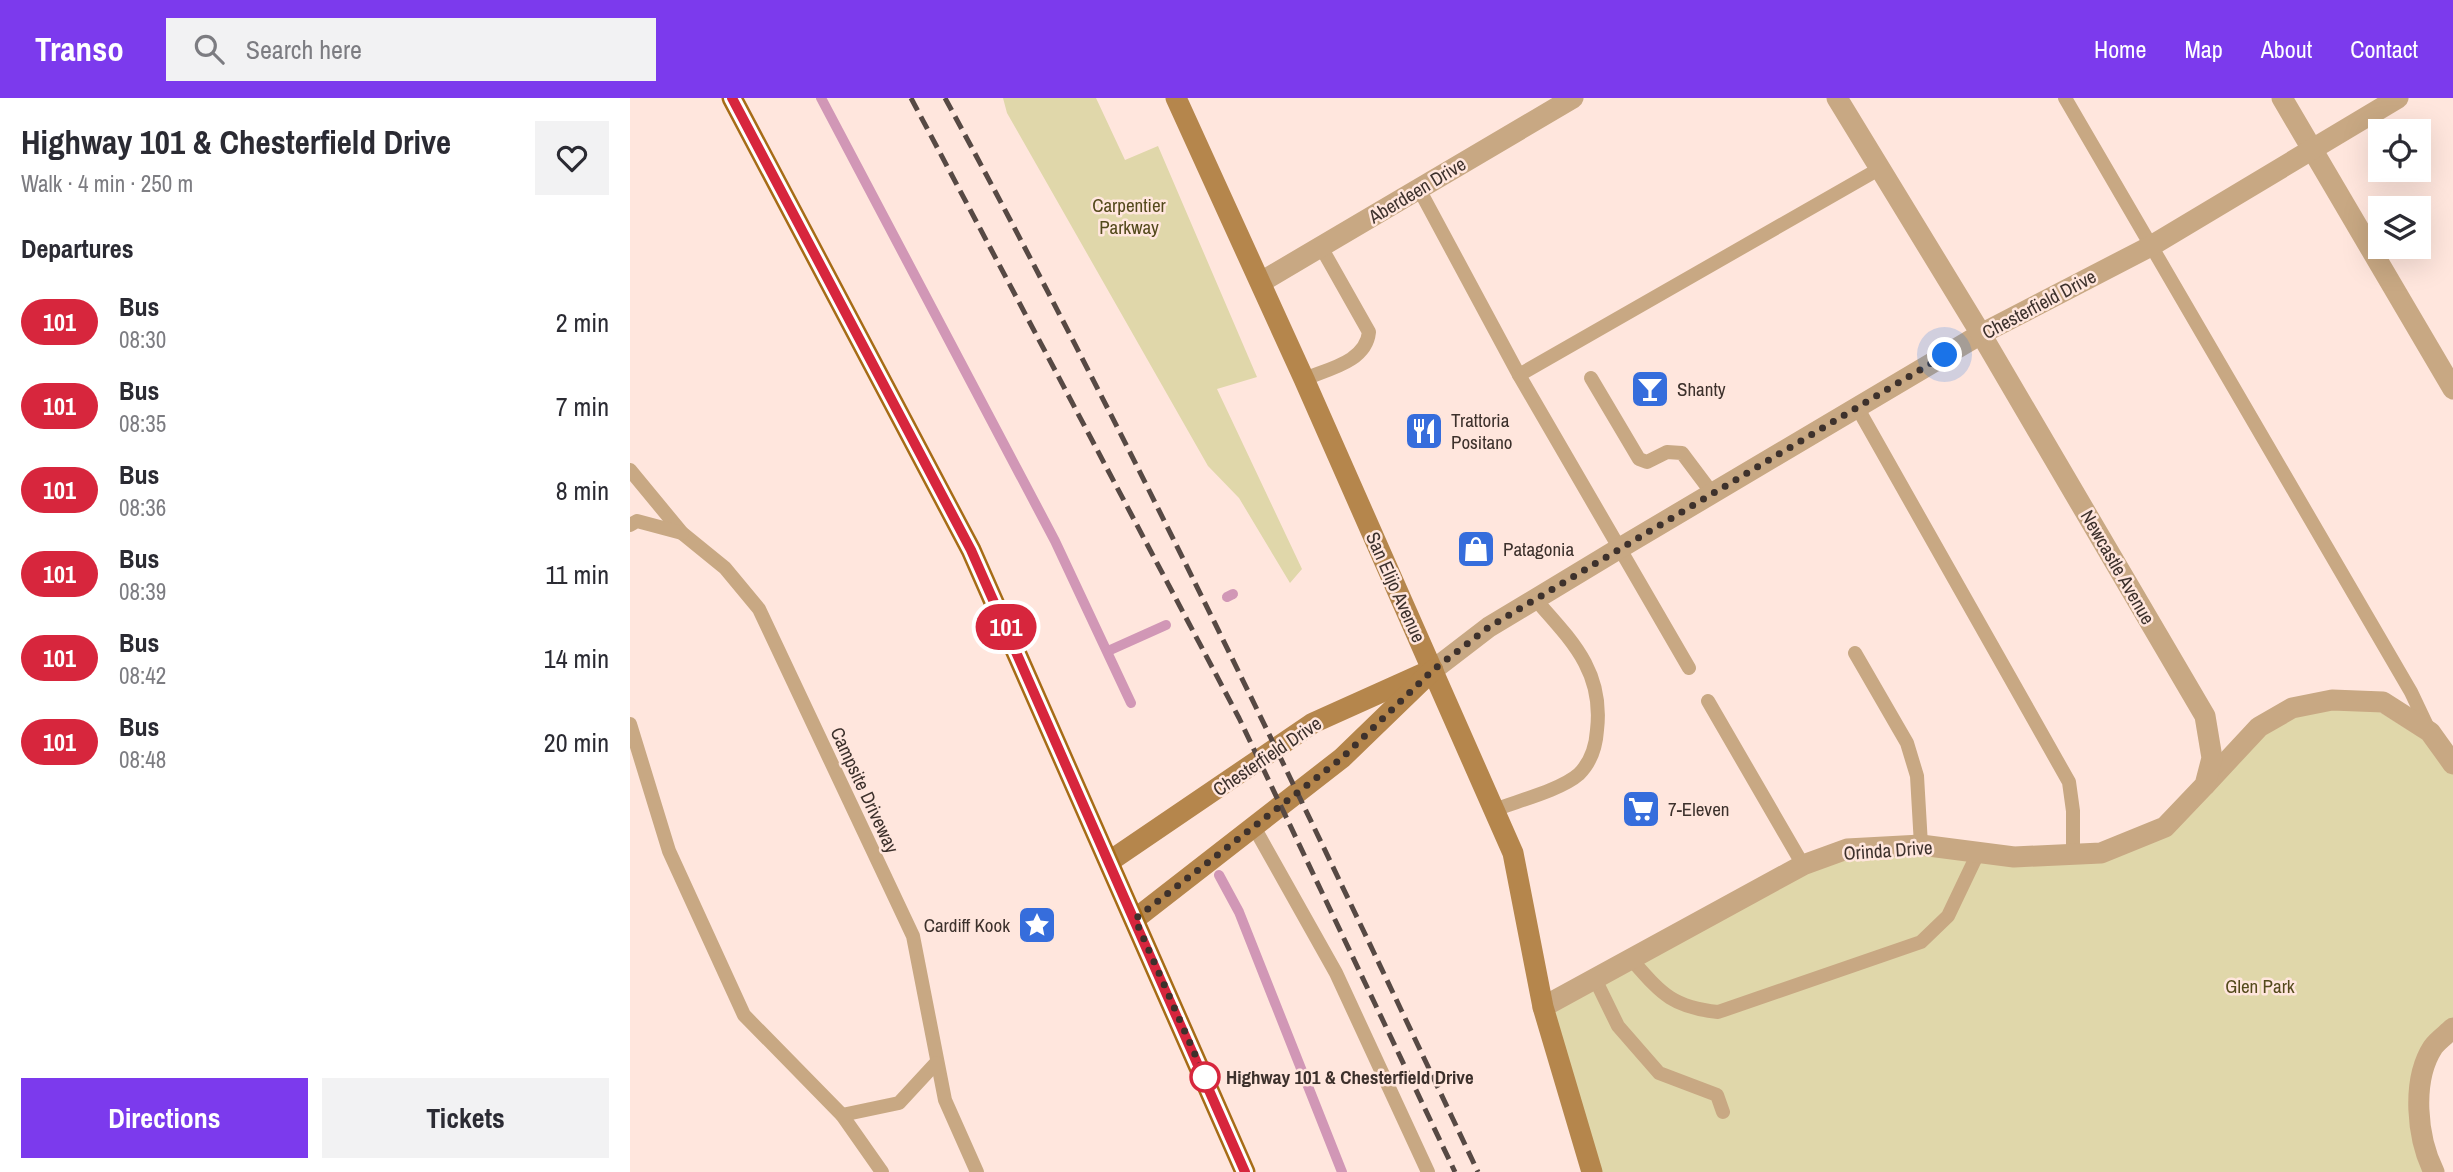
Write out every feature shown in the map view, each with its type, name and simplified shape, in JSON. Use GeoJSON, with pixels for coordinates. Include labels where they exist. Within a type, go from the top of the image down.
{"type":"FeatureCollection","features":[{"type":"Feature","properties":{"kind":"main road"},"geometry":{"type":"LineString","coordinates":[[732,98],[971,550],[1245,1172]]}},
{"type":"Feature","properties":{"kind":"main road","name":"San Elijo Avenue"},"geometry":{"type":"LineString","coordinates":[[1176,98],[1261,282],[1513,853],[1543,1007],[1592,1172]]}},
{"type":"Feature","properties":{"kind":"main road","name":"Chesterfield Drive"},"geometry":{"type":"LineString","coordinates":[[1110,861],[1313,723],[1433,670]]}},
{"type":"Feature","properties":{"kind":"main road","name":"Chesterfield Drive"},"geometry":{"type":"LineString","coordinates":[[1135,919],[1342,758],[1433,670]]}},
{"type":"Feature","properties":{"kind":"street","name":"Newcastle Avenue"},"geometry":{"type":"LineString","coordinates":[[1837,98],[1981,334],[2205,716],[2212,758],[2205,785]]}},
{"type":"Feature","properties":{"kind":"street"},"geometry":{"type":"LineString","coordinates":[[2282,98],[2453,389]]}},
{"type":"Feature","properties":{"kind":"street","name":"Chesterfield Drive"},"geometry":{"type":"LineString","coordinates":[[1433,670],[1489,627],[1857,407],[1981,334],[2151,246],[2398,98]]}},
{"type":"Feature","properties":{"kind":"street","name":"Aberdeen Drive"},"geometry":{"type":"LineString","coordinates":[[1261,282],[1564,100]]}},
{"type":"Feature","properties":{"kind":"street"},"geometry":{"type":"LineString","coordinates":[[2205,785],[2259,727],[2292,708],[2332,700],[2383,702],[2430,732],[2453,764]]}},
{"type":"Feature","properties":{"kind":"street","name":"Orinda Drive"},"geometry":{"type":"LineString","coordinates":[[1543,1007],[1803,865],[1847,849],[1921,845],[2014,857],[2101,853],[2165,827],[2205,785]]}},
{"type":"Feature","properties":{"kind":"street"},"geometry":{"type":"LineString","coordinates":[[2434,1172],[2420,1131],[2420,1087],[2433,1048],[2453,1028]]}},
{"type":"Feature","properties":{"kind":"lane"},"geometry":{"type":"LineString","coordinates":[[2065,98],[2411,692],[2430,732]]}},
{"type":"Feature","properties":{"kind":"lane"},"geometry":{"type":"LineString","coordinates":[[1520,375],[1879,169]]}},
{"type":"Feature","properties":{"kind":"lane"},"geometry":{"type":"LineString","coordinates":[[1419,189],[1520,375],[1689,668]]}},
{"type":"Feature","properties":{"kind":"lane"},"geometry":{"type":"LineString","coordinates":[[1304,379],[1362,354],[1368,345],[1369,332],[1321,247]]}},
{"type":"Feature","properties":{"kind":"lane"},"geometry":{"type":"LineString","coordinates":[[1591,378],[1639,458],[1647,462],[1667,452],[1682,453],[1712,494]]}},
{"type":"Feature","properties":{"kind":"lane"},"geometry":{"type":"LineString","coordinates":[[1857,407],[2068,782],[2073,811],[2073,855]]}},
{"type":"Feature","properties":{"kind":"lane","name":"Campsite Driveway"},"geometry":{"type":"LineString","coordinates":[[630,470],[682,533],[725,568],[759,609],[913,936],[945,1100],[977,1172]]}},
{"type":"Feature","properties":{"kind":"lane"},"geometry":{"type":"LineString","coordinates":[[630,525],[637,521],[682,533]]}},
{"type":"Feature","properties":{"kind":"lane"},"geometry":{"type":"LineString","coordinates":[[1494,810],[1579,774],[1595,748],[1599,712],[1597,685],[1575,645],[1535,599]]}},
{"type":"Feature","properties":{"kind":"lane"},"geometry":{"type":"LineString","coordinates":[[1855,653],[1908,744],[1917,776],[1921,845]]}},
{"type":"Feature","properties":{"kind":"lane"},"geometry":{"type":"LineString","coordinates":[[1708,701],[1803,865]]}},
{"type":"Feature","properties":{"kind":"lane"},"geometry":{"type":"LineString","coordinates":[[630,724],[668,851],[744,1015],[842,1115],[882,1172]]}},
{"type":"Feature","properties":{"kind":"lane"},"geometry":{"type":"LineString","coordinates":[[1254,827],[1336,973],[1427,1172]]}},
{"type":"Feature","properties":{"kind":"lane"},"geometry":{"type":"LineString","coordinates":[[1631,959],[1660,991],[1688,1009],[1718,1012],[1921,942],[1948,916],[1979,851]]}},
{"type":"Feature","properties":{"kind":"lane"},"geometry":{"type":"LineString","coordinates":[[1595,979],[1618,1026],[1660,1073],[1717,1095],[1723,1112]]}},
{"type":"Feature","properties":{"kind":"lane"},"geometry":{"type":"LineString","coordinates":[[842,1115],[899,1103],[936,1063]]}},
{"type":"Feature","properties":{"kind":"green space","name":"Carpentier Parkway"},"geometry":{"type":"Polygon","coordinates":[[[1003,98],[1096,98],[1125,160],[1158,146],[1257,377],[1217,389],[1302,569],[1290,583],[1239,498],[1208,466],[1007,113],[1003,98]]]}},
{"type":"Feature","properties":{"kind":"green space","name":"Glen Park"},"geometry":{"type":"Polygon","coordinates":[[[2359,699],[2453,758],[2453,1030],[2437,1050],[2419,1102],[2439,1172],[1585,1172],[1537,1022],[1839,850],[1977,855],[2137,840],[2283,713],[2359,699]]]}},
{"type":"Feature","properties":{"kind":"waterway"},"geometry":{"type":"LineString","coordinates":[[821,98],[1055,541],[1131,703]]}},
{"type":"Feature","properties":{"kind":"waterway"},"geometry":{"type":"LineString","coordinates":[[1227,597],[1233,594]]}},
{"type":"Feature","properties":{"kind":"waterway"},"geometry":{"type":"LineString","coordinates":[[1108,651],[1166,625]]}},
{"type":"Feature","properties":{"kind":"waterway"},"geometry":{"type":"LineString","coordinates":[[1219,875],[1239,912],[1342,1172]]}},
{"type":"Feature","properties":{"kind":"railway"},"geometry":{"type":"LineString","coordinates":[[911,98],[1239,718],[1455,1172]]}},
{"type":"Feature","properties":{"kind":"railway"},"geometry":{"type":"LineString","coordinates":[[945,98],[1016,230],[1152,497],[1285,766],[1478,1172]]}},
{"type":"Feature","properties":{"kind":"bus line","name":"101"},"geometry":{"type":"LineString","coordinates":[[732,98],[971,550],[1081,792],[1245,1172]]}},
{"type":"Feature","properties":{"kind":"place","name":"Shanty"},"geometry":{"type":"Point","coordinates":[1650,389]}},
{"type":"Feature","properties":{"kind":"place","name":"Trattoria Positano"},"geometry":{"type":"Point","coordinates":[1424,431]}},
{"type":"Feature","properties":{"kind":"place","name":"Patagonia"},"geometry":{"type":"Point","coordinates":[1476,549]}},
{"type":"Feature","properties":{"kind":"place","name":"7-Eleven"},"geometry":{"type":"Point","coordinates":[1641,809]}},
{"type":"Feature","properties":{"kind":"place","name":"Cardiff Kook"},"geometry":{"type":"Point","coordinates":[1037,925]}},
{"type":"Feature","properties":{"kind":"place","name":"Highway 101 & Chesterfield Drive"},"geometry":{"type":"Point","coordinates":[1205,1077]}},
{"type":"Feature","properties":{"kind":"route"},"geometry":{"type":"LineString","coordinates":[[1205,1077],[1135,919],[1342,758],[1433,670],[1489,627],[1945,355]]}}]}
